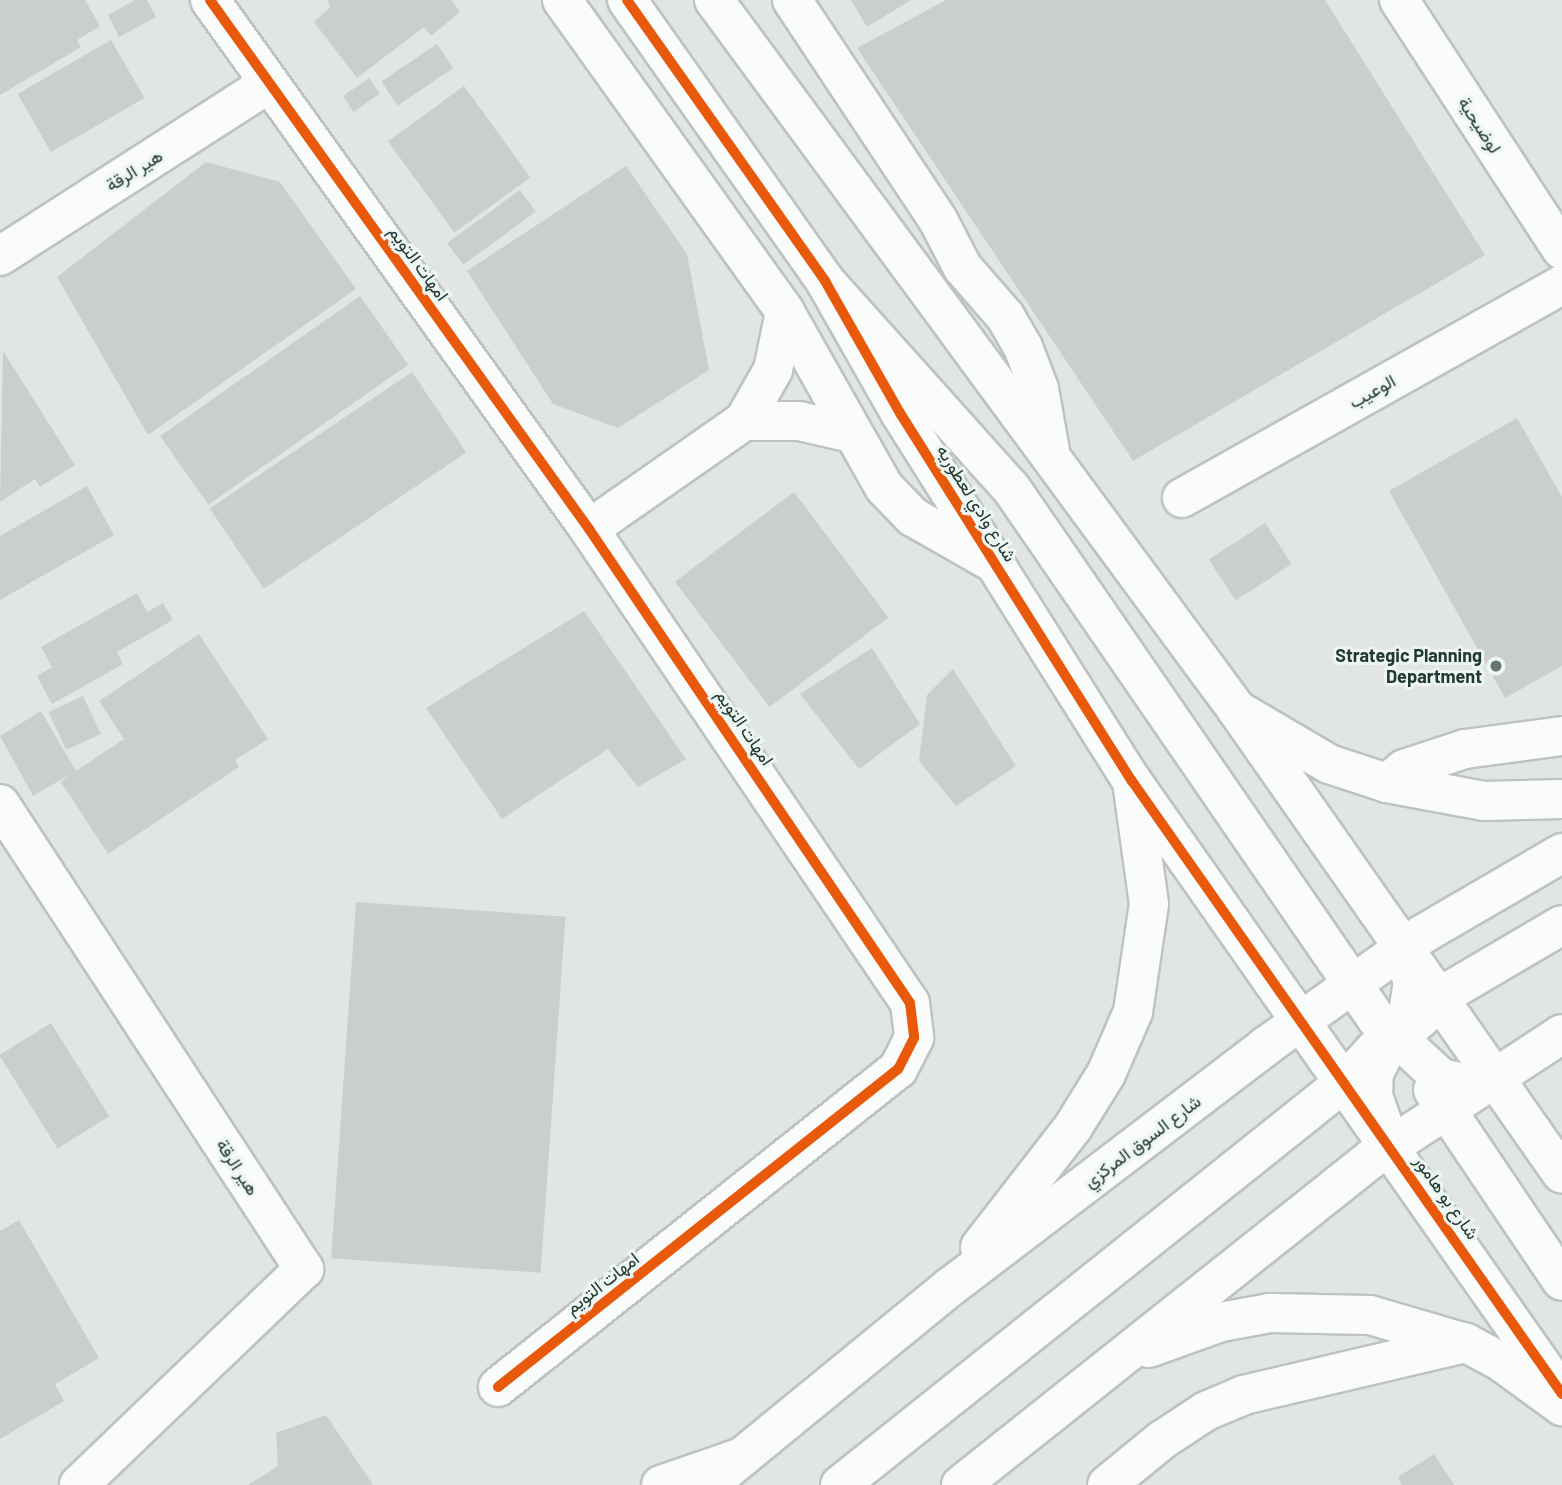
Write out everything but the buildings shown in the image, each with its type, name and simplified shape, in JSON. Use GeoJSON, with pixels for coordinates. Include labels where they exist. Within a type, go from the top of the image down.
{"type":"FeatureCollection","features":[{"type":"Feature","properties":{"kind":"street","name":"امهات التويم"},"geometry":{"type":"LineString","coordinates":[[210,0],[268,85],[589,529],[910,1003],[914,1038],[898,1069],[498,1388]]}},
{"type":"Feature","properties":{"kind":"street","name":"شارع وادي لعطوريه"},"geometry":{"type":"LineString","coordinates":[[562,0],[785,312],[884,487],[913,517],[992,562]]}},
{"type":"Feature","properties":{"kind":"street","name":"شارع وادي لعطوريه"},"geometry":{"type":"LineString","coordinates":[[627,0],[825,281],[992,562],[1132,781],[1301,1021]]}},
{"type":"Feature","properties":{"kind":"street"},"geometry":{"type":"LineString","coordinates":[[792,0],[938,220],[963,268],[1005,316],[1023,347],[1039,389],[1050,451]]}},
{"type":"Feature","properties":{"kind":"street","name":"لوضيحية"},"geometry":{"type":"LineString","coordinates":[[1399,0],[1562,250]]}},
{"type":"Feature","properties":{"kind":"street"},"geometry":{"type":"LineString","coordinates":[[720,5],[1050,451],[1237,710],[1403,951],[1562,1174]]}},
{"type":"Feature","properties":{"kind":"street","name":"هير الرقة"},"geometry":{"type":"LineString","coordinates":[[0,256],[268,85]]}},
{"type":"Feature","properties":{"kind":"street"},"geometry":{"type":"LineString","coordinates":[[825,281],[1011,488],[1353,985],[1391,1039],[1447,1109],[1562,1281]]}},
{"type":"Feature","properties":{"kind":"street","name":"الوعيب"},"geometry":{"type":"LineString","coordinates":[[1182,498],[1562,285]]}},
{"type":"Feature","properties":{"kind":"street"},"geometry":{"type":"LineString","coordinates":[[589,529],[744,421],[773,370],[785,312]]}},
{"type":"Feature","properties":{"kind":"street"},"geometry":{"type":"LineString","coordinates":[[744,421],[799,421],[852,433]]}},
{"type":"Feature","properties":{"kind":"street"},"geometry":{"type":"LineString","coordinates":[[1237,710],[1329,764],[1387,783],[1485,801],[1562,799]]}},
{"type":"Feature","properties":{"kind":"street"},"geometry":{"type":"LineString","coordinates":[[1387,783],[1404,769],[1465,750],[1562,736]]}},
{"type":"Feature","properties":{"kind":"street"},"geometry":{"type":"LineString","coordinates":[[950,1287],[1073,1127],[1106,1074],[1133,1012],[1149,904],[1132,781]]}},
{"type":"Feature","properties":{"kind":"street","name":"هير الرقة"},"geometry":{"type":"LineString","coordinates":[[0,804],[304,1269],[79,1485]]}},
{"type":"Feature","properties":{"kind":"street","name":"شارع السوق المركزي"},"geometry":{"type":"LineString","coordinates":[[708,1485],[950,1287],[1301,1021],[1403,951],[1423,934],[1562,853]]}},
{"type":"Feature","properties":{"kind":"street"},"geometry":{"type":"LineString","coordinates":[[840,1485],[1346,1081],[1391,1039],[1439,1001],[1562,925]]}},
{"type":"Feature","properties":{"kind":"street"},"geometry":{"type":"LineString","coordinates":[[1391,1147],[1378,1117],[1372,1081],[1412,999],[1413,983],[1403,951]]}},
{"type":"Feature","properties":{"kind":"street"},"geometry":{"type":"LineString","coordinates":[[1301,1021],[1325,1014],[1353,1016],[1391,1039],[1428,1070],[1447,1081],[1475,1084],[1495,1077]]}},
{"type":"Feature","properties":{"kind":"street","name":"شارع بو هامور"},"geometry":{"type":"LineString","coordinates":[[1301,1021],[1346,1081],[1562,1394]]}},
{"type":"Feature","properties":{"kind":"street"},"geometry":{"type":"LineString","coordinates":[[961,1485],[1100,1372],[1391,1147],[1562,1034]]}},
{"type":"Feature","properties":{"kind":"street"},"geometry":{"type":"LineString","coordinates":[[1100,1372],[1173,1337],[1270,1312],[1370,1315],[1466,1343],[1500,1361],[1562,1406]]}},
{"type":"Feature","properties":{"kind":"street"},"geometry":{"type":"LineString","coordinates":[[1107,1485],[1162,1440],[1206,1411],[1244,1395],[1466,1343]]}},
{"type":"Feature","properties":{"kind":"street","name":"شارع السوق المركزي"},"geometry":{"type":"LineString","coordinates":[[661,1485],[742,1457]]}},
{"type":"Feature","properties":{"kind":"cycle path"},"geometry":{"type":"LineString","coordinates":[[210,0],[589,529],[910,1003],[914,1038],[898,1069],[498,1387]]}},
{"type":"Feature","properties":{"kind":"cycle path"},"geometry":{"type":"LineString","coordinates":[[627,0],[825,281],[900,413],[1132,781],[1562,1394]]}},
{"type":"Feature","properties":{"kind":"place","name":"Strategic Planning Department"},"geometry":{"type":"Point","coordinates":[1496,666]}}]}
